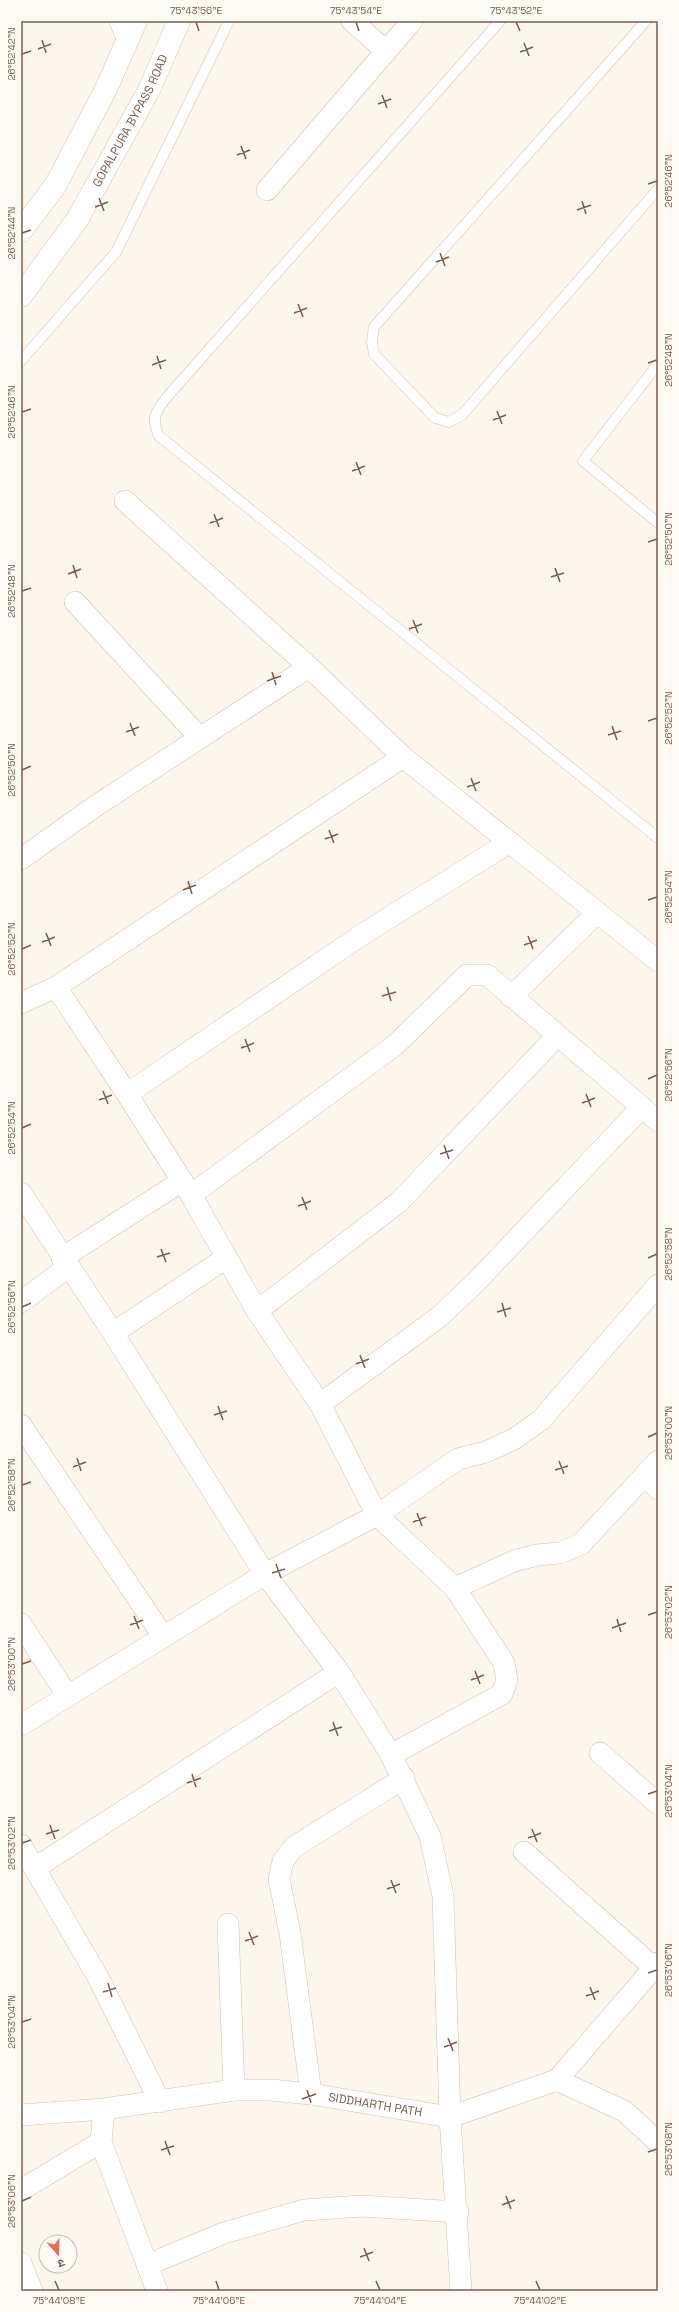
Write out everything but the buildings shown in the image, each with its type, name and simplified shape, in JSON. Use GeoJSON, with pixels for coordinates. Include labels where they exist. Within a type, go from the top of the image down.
{"type":"FeatureCollection","features":[{"type":"Feature","properties":{"kind":"street"},"geometry":{"type":"LineString","coordinates":[[21,231],[55,186],[106,88],[132,31],[120,21]]}},
{"type":"Feature","properties":{"kind":"street","name":"GOPALPURA BYPASS ROAD"},"geometry":{"type":"LineString","coordinates":[[21,296],[77,220],[149,90],[179,21]]}},
{"type":"Feature","properties":{"kind":"street"},"geometry":{"type":"LineString","coordinates":[[352,21],[386,51]]}},
{"type":"Feature","properties":{"kind":"street"},"geometry":{"type":"LineString","coordinates":[[267,190],[412,21]]}},
{"type":"Feature","properties":{"kind":"street"},"geometry":{"type":"LineString","coordinates":[[125,501],[308,667],[404,757],[658,961]]}},
{"type":"Feature","properties":{"kind":"street"},"geometry":{"type":"LineString","coordinates":[[75,602],[200,738]]}},
{"type":"Feature","properties":{"kind":"street"},"geometry":{"type":"LineString","coordinates":[[21,860],[97,805],[308,667]]}},
{"type":"Feature","properties":{"kind":"street"},"geometry":{"type":"LineString","coordinates":[[21,1003],[56,987],[404,757]]}},
{"type":"Feature","properties":{"kind":"street"},"geometry":{"type":"LineString","coordinates":[[127,1094],[363,934],[510,842]]}},
{"type":"Feature","properties":{"kind":"street"},"geometry":{"type":"LineString","coordinates":[[511,997],[598,912]]}},
{"type":"Feature","properties":{"kind":"street"},"geometry":{"type":"LineString","coordinates":[[21,1302],[65,1263],[186,1188],[394,1046],[467,975],[487,975],[658,1121]]}},
{"type":"Feature","properties":{"kind":"street"},"geometry":{"type":"LineString","coordinates":[[56,987],[127,1094],[186,1188],[257,1311],[320,1404],[377,1515],[455,1588],[504,1663],[507,1680],[502,1694],[391,1755]]}},
{"type":"Feature","properties":{"kind":"street"},"geometry":{"type":"LineString","coordinates":[[257,1311],[399,1202],[557,1036]]}},
{"type":"Feature","properties":{"kind":"street"},"geometry":{"type":"LineString","coordinates":[[320,1404],[439,1317],[476,1282],[642,1107]]}},
{"type":"Feature","properties":{"kind":"street"},"geometry":{"type":"LineString","coordinates":[[21,1193],[65,1263],[113,1333],[265,1574],[339,1672],[404,1778],[430,1836],[443,1896],[450,2117],[458,2212],[461,2291]]}},
{"type":"Feature","properties":{"kind":"street"},"geometry":{"type":"LineString","coordinates":[[113,1333],[226,1258]]}},
{"type":"Feature","properties":{"kind":"street"},"geometry":{"type":"LineString","coordinates":[[21,1725],[67,1695],[265,1574],[377,1515],[458,1459],[486,1452],[514,1439],[541,1420],[658,1285]]}},
{"type":"Feature","properties":{"kind":"street"},"geometry":{"type":"LineString","coordinates":[[21,1425],[163,1636]]}},
{"type":"Feature","properties":{"kind":"street"},"geometry":{"type":"LineString","coordinates":[[455,1588],[514,1561],[537,1555],[560,1553],[581,1544],[653,1475]]}},
{"type":"Feature","properties":{"kind":"street"},"geometry":{"type":"LineString","coordinates":[[21,1624],[67,1695]]}},
{"type":"Feature","properties":{"kind":"street"},"geometry":{"type":"LineString","coordinates":[[35,1868],[339,1672]]}},
{"type":"Feature","properties":{"kind":"street"},"geometry":{"type":"LineString","coordinates":[[600,1752],[658,1804]]}},
{"type":"Feature","properties":{"kind":"street"},"geometry":{"type":"LineString","coordinates":[[311,2094],[290,1933],[279,1880],[283,1861],[294,1847],[404,1778]]}},
{"type":"Feature","properties":{"kind":"street"},"geometry":{"type":"LineString","coordinates":[[21,1845],[99,1979],[160,2102]]}},
{"type":"Feature","properties":{"kind":"street"},"geometry":{"type":"LineString","coordinates":[[524,1852],[656,1965],[556,2080],[624,2111],[658,2142]]}},
{"type":"Feature","properties":{"kind":"street"},"geometry":{"type":"LineString","coordinates":[[228,1924],[234,2090]]}},
{"type":"Feature","properties":{"kind":"street","name":"SIDDHARTH PATH"},"geometry":{"type":"LineString","coordinates":[[21,2115],[104,2109],[234,2090],[271,2090],[311,2094],[450,2117],[556,2080]]}},
{"type":"Feature","properties":{"kind":"street"},"geometry":{"type":"LineString","coordinates":[[104,2109],[101,2142],[158,2291]]}},
{"type":"Feature","properties":{"kind":"street"},"geometry":{"type":"LineString","coordinates":[[21,2190],[101,2142]]}},
{"type":"Feature","properties":{"kind":"street"},"geometry":{"type":"LineString","coordinates":[[147,2265],[224,2233],[304,2210],[362,2206],[458,2212]]}},
{"type":"Feature","properties":{"kind":"street"},"geometry":{"type":"LineString","coordinates":[[21,2263],[32,2291]]}},
{"type":"Feature","properties":{"kind":"lane"},"geometry":{"type":"LineString","coordinates":[[21,361],[116,252],[229,21]]}},
{"type":"Feature","properties":{"kind":"lane"},"geometry":{"type":"LineString","coordinates":[[500,21],[167,397],[157,409],[154,424],[159,436],[658,838]]}},
{"type":"Feature","properties":{"kind":"lane"},"geometry":{"type":"LineString","coordinates":[[646,21],[374,327],[372,342],[374,354],[435,418],[449,422],[462,416],[658,189]]}},
{"type":"Feature","properties":{"kind":"lane"},"geometry":{"type":"LineString","coordinates":[[658,364],[583,461],[658,523]]}}]}
